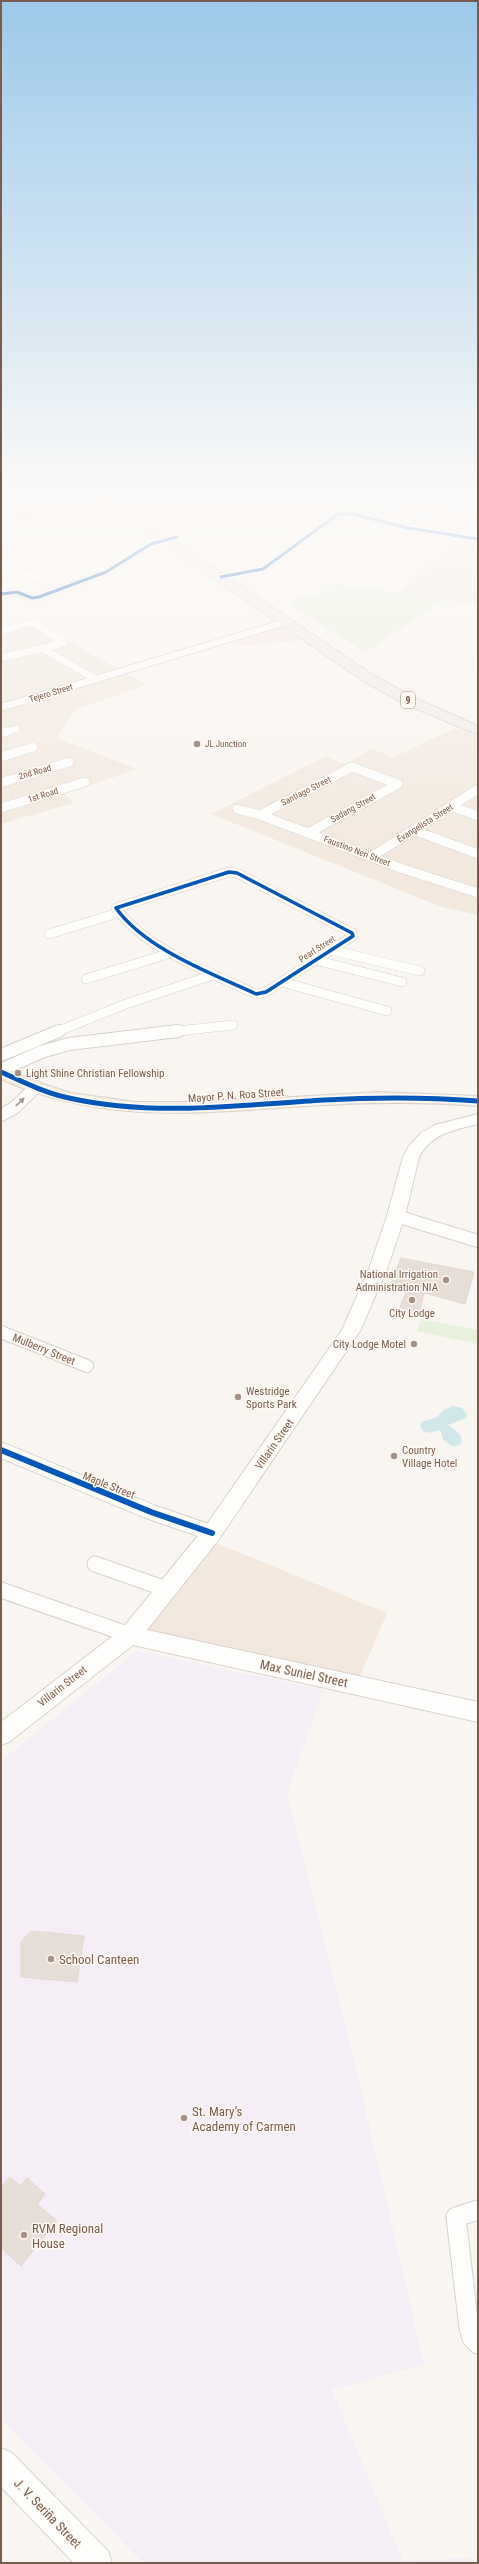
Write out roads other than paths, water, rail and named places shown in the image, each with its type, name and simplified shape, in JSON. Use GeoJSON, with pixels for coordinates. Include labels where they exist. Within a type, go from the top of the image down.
{"type":"FeatureCollection","features":[{"type":"Feature","properties":{"kind":"highway","name":"9"},"geometry":{"type":"LineString","coordinates":[[282,620],[345,657],[413,693],[478,723]]}},
{"type":"Feature","properties":{"kind":"highway","name":"9"},"geometry":{"type":"LineString","coordinates":[[291,620],[345,657],[390,691],[478,731]]}},
{"type":"Feature","properties":{"kind":"main road","name":"Tejero Street"},"geometry":{"type":"LineString","coordinates":[[1,708],[285,622]]}},
{"type":"Feature","properties":{"kind":"main road","name":"Mayor P. N. Roa Street"},"geometry":{"type":"LineString","coordinates":[[1,1071],[36,1087],[82,1102],[139,1109],[201,1108],[386,1098],[478,1101]]}},
{"type":"Feature","properties":{"kind":"main road","name":"Villarin Street"},"geometry":{"type":"LineString","coordinates":[[1,1735],[130,1635],[212,1533],[351,1331],[366,1300],[396,1216],[411,1157],[422,1140],[441,1128],[478,1119]]}},
{"type":"Feature","properties":{"kind":"main road","name":"Max Suniel Street"},"geometry":{"type":"LineString","coordinates":[[130,1635],[478,1712]]}},
{"type":"Feature","properties":{"kind":"main road","name":"J. V. Seriña Street"},"geometry":{"type":"LineString","coordinates":[[1,2464],[96,2563]]}},
{"type":"Feature","properties":{"kind":"street"},"geometry":{"type":"LineString","coordinates":[[1,631],[33,622],[64,642],[62,645],[1,658]]}},
{"type":"Feature","properties":{"kind":"street"},"geometry":{"type":"LineString","coordinates":[[43,649],[96,679]]}},
{"type":"Feature","properties":{"kind":"street"},"geometry":{"type":"LineString","coordinates":[[1,733],[16,729]]}},
{"type":"Feature","properties":{"kind":"street"},"geometry":{"type":"LineString","coordinates":[[1,757],[33,748]]}},
{"type":"Feature","properties":{"kind":"street","name":"2nd Road"},"geometry":{"type":"LineString","coordinates":[[1,783],[69,762]]}},
{"type":"Feature","properties":{"kind":"street","name":"Santiago Street"},"geometry":{"type":"LineString","coordinates":[[260,815],[352,767],[398,784]]}},
{"type":"Feature","properties":{"kind":"street","name":"1st Road"},"geometry":{"type":"LineString","coordinates":[[1,808],[85,782]]}},
{"type":"Feature","properties":{"kind":"street","name":"Sadang Street"},"geometry":{"type":"LineString","coordinates":[[308,833],[398,784]]}},
{"type":"Feature","properties":{"kind":"street","name":"Evangelista Street"},"geometry":{"type":"LineString","coordinates":[[371,856],[478,789]]}},
{"type":"Feature","properties":{"kind":"street"},"geometry":{"type":"LineString","coordinates":[[451,806],[478,816]]}},
{"type":"Feature","properties":{"kind":"street","name":"Faustino Neri Street"},"geometry":{"type":"LineString","coordinates":[[237,809],[260,815],[371,856],[478,893]]}},
{"type":"Feature","properties":{"kind":"street"},"geometry":{"type":"LineString","coordinates":[[414,830],[478,854]]}},
{"type":"Feature","properties":{"kind":"street","name":"Pearl Street"},"geometry":{"type":"LineString","coordinates":[[234,872],[352,933],[353,936],[330,950],[262,994],[256,994],[171,953],[143,935],[118,913],[116,908],[118,906],[234,872]]}},
{"type":"Feature","properties":{"kind":"street"},"geometry":{"type":"LineString","coordinates":[[49,934],[118,913]]}},
{"type":"Feature","properties":{"kind":"street"},"geometry":{"type":"LineString","coordinates":[[330,950],[420,971]]}},
{"type":"Feature","properties":{"kind":"street"},"geometry":{"type":"LineString","coordinates":[[86,979],[171,953]]}},
{"type":"Feature","properties":{"kind":"street"},"geometry":{"type":"LineString","coordinates":[[315,960],[402,982]]}},
{"type":"Feature","properties":{"kind":"street"},"geometry":{"type":"LineString","coordinates":[[1,1055],[126,1004],[213,974]]}},
{"type":"Feature","properties":{"kind":"street"},"geometry":{"type":"LineString","coordinates":[[282,982],[387,1011]]}},
{"type":"Feature","properties":{"kind":"street"},"geometry":{"type":"LineString","coordinates":[[1,1071],[41,1052],[69,1044],[233,1025]]}},
{"type":"Feature","properties":{"kind":"street"},"geometry":{"type":"LineString","coordinates":[[1,1115],[14,1108],[36,1087]]}},
{"type":"Feature","properties":{"kind":"street"},"geometry":{"type":"LineString","coordinates":[[396,1216],[478,1241]]}},
{"type":"Feature","properties":{"kind":"street","name":"Mulberry Street"},"geometry":{"type":"LineString","coordinates":[[1,1332],[87,1366]]}},
{"type":"Feature","properties":{"kind":"street","name":"Maple Street"},"geometry":{"type":"LineString","coordinates":[[1,1450],[144,1509],[212,1533]]}},
{"type":"Feature","properties":{"kind":"street"},"geometry":{"type":"LineString","coordinates":[[95,1564],[166,1589]]}},
{"type":"Feature","properties":{"kind":"street"},"geometry":{"type":"LineString","coordinates":[[1,1590],[130,1635]]}},
{"type":"Feature","properties":{"kind":"street"},"geometry":{"type":"LineString","coordinates":[[478,2210],[456,2217],[469,2328],[472,2338],[478,2344]]}},
{"type":"Feature","properties":{"kind":"water"},"geometry":{"type":"Polygon","coordinates":[[[453,1406],[462,1408],[467,1415],[466,1418],[448,1425],[462,1438],[460,1445],[453,1446],[444,1441],[440,1430],[429,1433],[423,1431],[420,1426],[421,1422],[437,1417],[444,1410],[453,1406]]]}},
{"type":"Feature","properties":{"kind":"place","name":"JL Junction"},"geometry":{"type":"Point","coordinates":[197,744]}},
{"type":"Feature","properties":{"kind":"place","name":"Light Shine Christian Fellowship"},"geometry":{"type":"Point","coordinates":[18,1073]}},
{"type":"Feature","properties":{"kind":"place","name":"National Irrigation Administration NIA"},"geometry":{"type":"Point","coordinates":[446,1280]}},
{"type":"Feature","properties":{"kind":"place","name":"City Lodge"},"geometry":{"type":"Point","coordinates":[412,1300]}},
{"type":"Feature","properties":{"kind":"place","name":"City Lodge Motel"},"geometry":{"type":"Point","coordinates":[414,1344]}},
{"type":"Feature","properties":{"kind":"place","name":"Westridge Sports Park"},"geometry":{"type":"Point","coordinates":[238,1397]}},
{"type":"Feature","properties":{"kind":"place","name":"Country Village Hotel"},"geometry":{"type":"Point","coordinates":[394,1456]}},
{"type":"Feature","properties":{"kind":"place","name":"School Canteen"},"geometry":{"type":"Point","coordinates":[51,1959]}},
{"type":"Feature","properties":{"kind":"place","name":"St. Mary’s Academy of Carmen"},"geometry":{"type":"Point","coordinates":[184,2118]}},
{"type":"Feature","properties":{"kind":"place","name":"RVM Regional House"},"geometry":{"type":"Point","coordinates":[24,2235]}}]}
